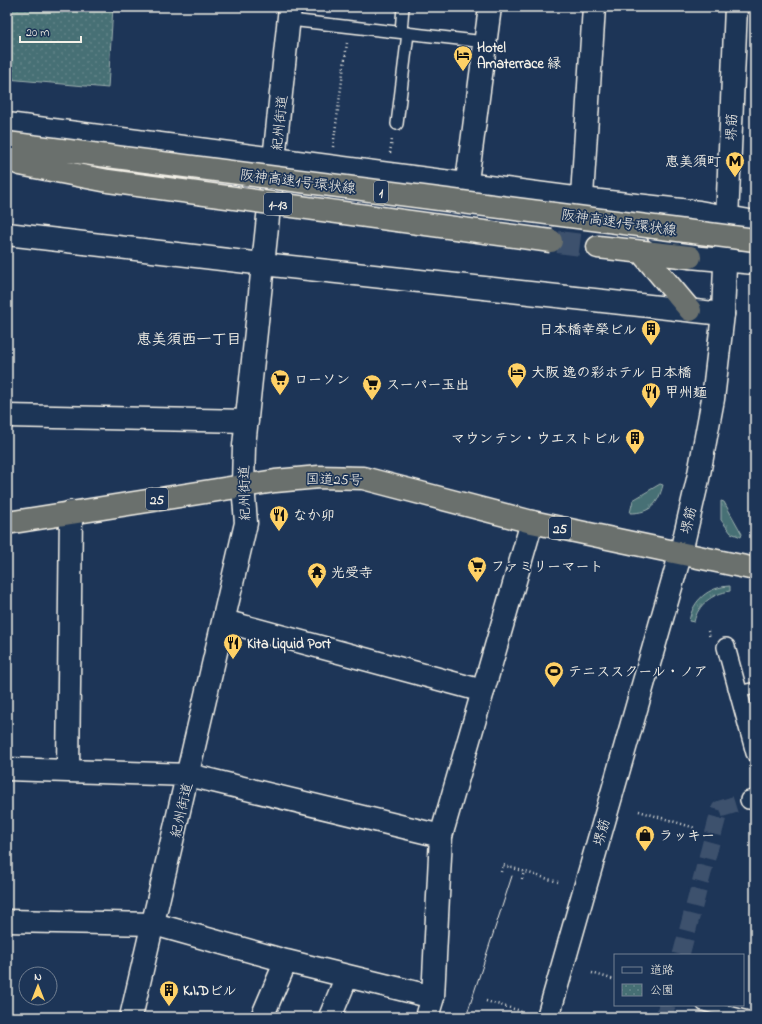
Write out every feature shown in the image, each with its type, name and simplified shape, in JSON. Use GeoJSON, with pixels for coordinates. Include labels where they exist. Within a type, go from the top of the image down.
{"type":"FeatureCollection","features":[{"type":"Feature","properties":{"kind":"highway","name":"阪神高速1号環状線"},"geometry":{"type":"LineString","coordinates":[[7,143],[755,240]]}},
{"type":"Feature","properties":{"kind":"highway","name":"1-13"},"geometry":{"type":"LineString","coordinates":[[7,158],[20,164],[108,181],[554,241]]}},
{"type":"Feature","properties":{"kind":"highway"},"geometry":{"type":"LineString","coordinates":[[598,247],[642,253],[672,247],[690,257]]}},
{"type":"Feature","properties":{"kind":"highway"},"geometry":{"type":"LineString","coordinates":[[642,253],[690,310]]}},
{"type":"Feature","properties":{"kind":"highway","name":"国道25号"},"geometry":{"type":"LineString","coordinates":[[7,523],[243,485],[319,477],[363,478],[532,522],[681,552]]}},
{"type":"Feature","properties":{"kind":"highway","name":"25"},"geometry":{"type":"LineString","coordinates":[[681,552],[755,569]]}},
{"type":"Feature","properties":{"kind":"street"},"geometry":{"type":"LineString","coordinates":[[465,190],[490,7]]}},
{"type":"Feature","properties":{"kind":"street"},"geometry":{"type":"LineString","coordinates":[[581,206],[594,7]]}},
{"type":"Feature","properties":{"kind":"street","name":"堺筋"},"geometry":{"type":"LineString","coordinates":[[548,1017],[681,552],[698,479],[713,399],[723,314],[736,7]]}},
{"type":"Feature","properties":{"kind":"street","name":"紀州街道"},"geometry":{"type":"LineString","coordinates":[[131,1017],[189,774],[246,523],[243,485],[247,421],[290,13]]}},
{"type":"Feature","properties":{"kind":"street"},"geometry":{"type":"LineString","coordinates":[[7,124],[274,166]]}},
{"type":"Feature","properties":{"kind":"street"},"geometry":{"type":"LineString","coordinates":[[7,147],[42,144],[274,166],[581,206],[670,209],[755,222]]}},
{"type":"Feature","properties":{"kind":"street"},"geometry":{"type":"LineString","coordinates":[[581,206],[671,235],[672,247]]}},
{"type":"Feature","properties":{"kind":"street"},"geometry":{"type":"LineString","coordinates":[[670,209],[679,221],[672,247]]}},
{"type":"Feature","properties":{"kind":"street"},"geometry":{"type":"LineString","coordinates":[[7,234],[263,264],[723,314]]}},
{"type":"Feature","properties":{"kind":"street"},"geometry":{"type":"LineString","coordinates":[[690,257],[755,263]]}},
{"type":"Feature","properties":{"kind":"street"},"geometry":{"type":"LineString","coordinates":[[7,416],[247,421]]}},
{"type":"Feature","properties":{"kind":"street"},"geometry":{"type":"LineString","coordinates":[[68,770],[71,512]]}},
{"type":"Feature","properties":{"kind":"street"},"geometry":{"type":"LineString","coordinates":[[7,921],[154,924],[286,961],[347,976],[430,1007],[441,836],[532,522]]}},
{"type":"Feature","properties":{"kind":"street"},"geometry":{"type":"LineString","coordinates":[[224,621],[483,691]]}},
{"type":"Feature","properties":{"kind":"street"},"geometry":{"type":"LineString","coordinates":[[726,647],[745,690],[755,753]]}},
{"type":"Feature","properties":{"kind":"street"},"geometry":{"type":"LineString","coordinates":[[7,769],[189,774],[441,836]]}},
{"type":"Feature","properties":{"kind":"street"},"geometry":{"type":"LineString","coordinates":[[262,1017],[286,961]]}},
{"type":"Feature","properties":{"kind":"street"},"geometry":{"type":"LineString","coordinates":[[330,1017],[347,976]]}},
{"type":"Feature","properties":{"kind":"lane"},"geometry":{"type":"LineString","coordinates":[[397,124],[404,32],[403,7]]}},
{"type":"Feature","properties":{"kind":"lane"},"geometry":{"type":"LineString","coordinates":[[290,13],[349,26],[485,42]]}},
{"type":"Feature","properties":{"kind":"lane"},"geometry":{"type":"LineString","coordinates":[[706,1006],[733,1015],[748,1017]]}},
{"type":"Feature","properties":{"kind":"path"},"geometry":{"type":"LineString","coordinates":[[333,148],[349,26]]}},
{"type":"Feature","properties":{"kind":"path"},"geometry":{"type":"LineString","coordinates":[[390,155],[394,127],[397,124]]}},
{"type":"Feature","properties":{"kind":"path"},"geometry":{"type":"LineString","coordinates":[[638,812],[695,828]]}},
{"type":"Feature","properties":{"kind":"path"},"geometry":{"type":"LineString","coordinates":[[501,872],[503,865],[558,882]]}},
{"type":"Feature","properties":{"kind":"path"},"geometry":{"type":"LineString","coordinates":[[522,879],[524,871]]}},
{"type":"Feature","properties":{"kind":"path"},"geometry":{"type":"LineString","coordinates":[[592,973],[614,980]]}},
{"type":"Feature","properties":{"kind":"path"},"geometry":{"type":"LineString","coordinates":[[486,1001],[521,1011]]}},
{"type":"Feature","properties":{"kind":"green space"},"geometry":{"type":"Polygon","coordinates":[[[7,7],[113,7],[108,88],[7,79],[7,7]]]}},
{"type":"Feature","properties":{"kind":"green space"},"geometry":{"type":"Polygon","coordinates":[[[660,484],[663,485],[661,492],[656,502],[652,506],[637,513],[630,513],[633,500],[660,484]]]}},
{"type":"Feature","properties":{"kind":"green space"},"geometry":{"type":"Polygon","coordinates":[[[721,501],[724,502],[742,534],[741,537],[731,533],[721,520],[721,501]]]}},
{"type":"Feature","properties":{"kind":"green space"},"geometry":{"type":"Polygon","coordinates":[[[730,586],[730,591],[723,592],[712,597],[702,605],[694,622],[689,621],[694,607],[703,596],[715,589],[730,586]]]}},
{"type":"Feature","properties":{"kind":"tunnel"},"geometry":{"type":"LineString","coordinates":[[558,242],[598,247]]}},
{"type":"Feature","properties":{"kind":"tunnel"},"geometry":{"type":"LineString","coordinates":[[681,954],[720,809],[749,800]]}},
{"type":"Feature","properties":{"kind":"tunnel"},"geometry":{"type":"LineString","coordinates":[[664,1017],[667,1006]]}},
{"type":"Feature","properties":{"kind":"tram line"},"geometry":{"type":"LineString","coordinates":[[466,1017],[512,876]]}},
{"type":"Feature","properties":{"kind":"place","name":"Hotel Amaterrace 縁"},"geometry":{"type":"Point","coordinates":[463,72]}},
{"type":"Feature","properties":{"kind":"place","name":"恵美須町"},"geometry":{"type":"Point","coordinates":[735,178]}},
{"type":"Feature","properties":{"kind":"place","name":"日本橋幸榮ビル"},"geometry":{"type":"Point","coordinates":[651,346]}},
{"type":"Feature","properties":{"kind":"place","name":"大阪 逸の彩ホテル 日本橋"},"geometry":{"type":"Point","coordinates":[517,389]}},
{"type":"Feature","properties":{"kind":"place","name":"ローソン"},"geometry":{"type":"Point","coordinates":[280,396]}},
{"type":"Feature","properties":{"kind":"place","name":"スーパー玉出"},"geometry":{"type":"Point","coordinates":[372,401]}},
{"type":"Feature","properties":{"kind":"place","name":"甲州麺"},"geometry":{"type":"Point","coordinates":[651,409]}},
{"type":"Feature","properties":{"kind":"place","name":"マウンテン・ウエストビル"},"geometry":{"type":"Point","coordinates":[635,455]}},
{"type":"Feature","properties":{"kind":"place","name":"なか卯"},"geometry":{"type":"Point","coordinates":[279,532]}},
{"type":"Feature","properties":{"kind":"place","name":"ファミリーマート"},"geometry":{"type":"Point","coordinates":[477,583]}},
{"type":"Feature","properties":{"kind":"place","name":"光受寺"},"geometry":{"type":"Point","coordinates":[317,589]}},
{"type":"Feature","properties":{"kind":"place","name":"Kita Liquid Port"},"geometry":{"type":"Point","coordinates":[233,660]}},
{"type":"Feature","properties":{"kind":"place","name":"テニススクール・ノア"},"geometry":{"type":"Point","coordinates":[554,688]}},
{"type":"Feature","properties":{"kind":"place","name":"ラッキー"},"geometry":{"type":"Point","coordinates":[645,852]}},
{"type":"Feature","properties":{"kind":"place","name":"K.I.Dビル"},"geometry":{"type":"Point","coordinates":[169,1007]}},
{"type":"Feature","properties":{"kind":"district","name":"恵美須西一丁目"},"geometry":{"type":"Point","coordinates":[189,339]}}]}
